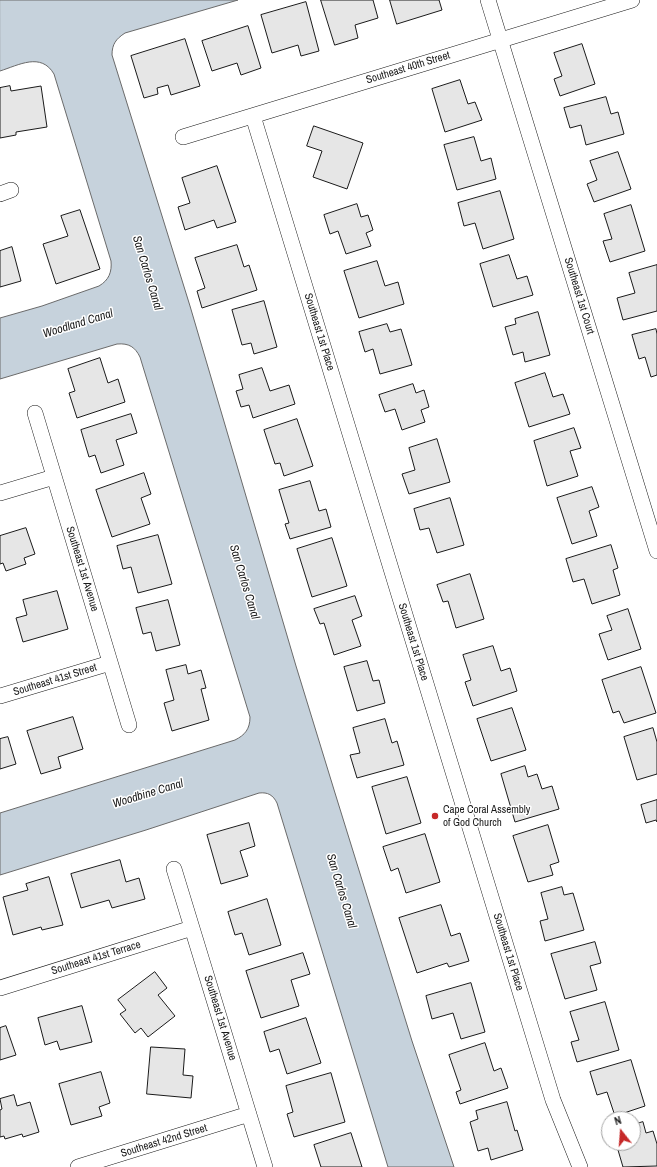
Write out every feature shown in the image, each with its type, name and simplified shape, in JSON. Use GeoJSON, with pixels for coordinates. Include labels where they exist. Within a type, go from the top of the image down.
{"type":"FeatureCollection","features":[{"type":"Feature","properties":{"kind":"street"},"geometry":{"type":"LineString","coordinates":[[488,0],[501,40]]}},
{"type":"Feature","properties":{"kind":"street","name":"Southeast 40th Street"},"geometry":{"type":"LineString","coordinates":[[183,137],[632,0]]}},
{"type":"Feature","properties":{"kind":"street","name":"Southeast 1st Court"},"geometry":{"type":"LineString","coordinates":[[501,40],[657,551]]}},
{"type":"Feature","properties":{"kind":"street","name":"Southeast 1st Place"},"geometry":{"type":"LineString","coordinates":[[253,116],[553,1100],[580,1167]]}},
{"type":"Feature","properties":{"kind":"street","name":"Southeast 1st Avenue"},"geometry":{"type":"LineString","coordinates":[[35,413],[129,725]]}},
{"type":"Feature","properties":{"kind":"street"},"geometry":{"type":"LineString","coordinates":[[0,494],[54,477]]}},
{"type":"Feature","properties":{"kind":"street","name":"Southeast 41st Street"},"geometry":{"type":"LineString","coordinates":[[0,696],[110,663]]}},
{"type":"Feature","properties":{"kind":"street","name":"Southeast 1st Avenue"},"geometry":{"type":"LineString","coordinates":[[174,868],[265,1167]]}},
{"type":"Feature","properties":{"kind":"street","name":"Southeast 41st Terrace"},"geometry":{"type":"LineString","coordinates":[[0,988],[192,928]]}},
{"type":"Feature","properties":{"kind":"street","name":"Southeast 42nd Street"},"geometry":{"type":"LineString","coordinates":[[78,1167],[249,1114]]}},
{"type":"Feature","properties":{"kind":"water"},"geometry":{"type":"Polygon","coordinates":[[[0,0],[238,0],[125,33],[115,42],[112,55],[190,306],[335,793],[412,1041],[454,1167],[388,1167],[277,803],[270,795],[259,793],[0,875],[0,813],[235,740],[242,736],[246,731],[249,725],[250,717],[140,357],[136,351],[131,346],[117,344],[0,379],[0,318],[42,306],[99,286],[107,278],[110,272],[111,261],[54,74],[49,67],[43,63],[36,62],[29,62],[0,71],[0,0]]]}},
{"type":"Feature","properties":{"kind":"building"},"geometry":{"type":"Polygon","coordinates":[[[321,0],[373,0],[378,18],[355,25],[358,38],[335,45],[321,0]]]}},
{"type":"Feature","properties":{"kind":"building"},"geometry":{"type":"Polygon","coordinates":[[[390,0],[439,0],[442,10],[397,24],[390,0]]]}},
{"type":"Feature","properties":{"kind":"building"},"geometry":{"type":"Polygon","coordinates":[[[306,2],[319,51],[301,56],[298,45],[272,53],[261,15],[306,2]]]}},
{"type":"Feature","properties":{"kind":"building"},"geometry":{"type":"Polygon","coordinates":[[[248,26],[261,68],[241,75],[237,63],[212,71],[202,41],[248,26]]]}},
{"type":"Feature","properties":{"kind":"building"},"geometry":{"type":"Polygon","coordinates":[[[185,39],[200,86],[171,95],[168,85],[157,88],[158,94],[144,98],[131,56],[185,39]]]}},
{"type":"Feature","properties":{"kind":"building"},"geometry":{"type":"Polygon","coordinates":[[[582,44],[595,84],[560,96],[554,79],[562,76],[554,53],[582,44]]]}},
{"type":"Feature","properties":{"kind":"building"},"geometry":{"type":"Polygon","coordinates":[[[460,80],[468,104],[475,102],[482,120],[445,132],[432,89],[460,80]]]}},
{"type":"Feature","properties":{"kind":"building"},"geometry":{"type":"Polygon","coordinates":[[[10,86],[11,91],[41,86],[47,127],[16,132],[16,135],[0,138],[0,88],[10,86]]]}},
{"type":"Feature","properties":{"kind":"building"},"geometry":{"type":"Polygon","coordinates":[[[606,97],[611,114],[618,112],[624,134],[586,145],[581,125],[570,128],[564,108],[606,97]]]}},
{"type":"Feature","properties":{"kind":"building"},"geometry":{"type":"Polygon","coordinates":[[[314,126],[363,143],[347,189],[313,177],[322,151],[307,146],[314,126]]]}},
{"type":"Feature","properties":{"kind":"building"},"geometry":{"type":"Polygon","coordinates":[[[474,137],[481,161],[491,158],[496,179],[457,190],[444,145],[474,137]]]}},
{"type":"Feature","properties":{"kind":"building"},"geometry":{"type":"Polygon","coordinates":[[[618,152],[631,189],[594,202],[587,184],[597,180],[590,161],[618,152]]]}},
{"type":"Feature","properties":{"kind":"building"},"geometry":{"type":"Polygon","coordinates":[[[217,166],[236,222],[217,228],[214,220],[185,230],[178,207],[190,203],[182,178],[217,166]]]}},
{"type":"Feature","properties":{"kind":"building"},"geometry":{"type":"Polygon","coordinates":[[[500,191],[514,239],[483,249],[475,223],[464,226],[458,203],[500,191]]]}},
{"type":"Feature","properties":{"kind":"building"},"geometry":{"type":"Polygon","coordinates":[[[357,204],[361,217],[368,215],[373,230],[366,233],[371,246],[346,254],[338,231],[330,234],[324,215],[357,204]]]}},
{"type":"Feature","properties":{"kind":"building"},"geometry":{"type":"Polygon","coordinates":[[[631,205],[645,251],[610,262],[603,241],[612,239],[604,214],[631,205]]]}},
{"type":"Feature","properties":{"kind":"building"},"geometry":{"type":"Polygon","coordinates":[[[80,210],[100,269],[56,284],[43,244],[68,236],[61,216],[80,210]]]}},
{"type":"Feature","properties":{"kind":"building"},"geometry":{"type":"Polygon","coordinates":[[[237,245],[244,267],[249,265],[257,290],[202,308],[197,291],[205,288],[195,258],[237,245]]]}},
{"type":"Feature","properties":{"kind":"building"},"geometry":{"type":"Polygon","coordinates":[[[12,247],[21,281],[0,287],[0,251],[12,247]]]}},
{"type":"Feature","properties":{"kind":"building"},"geometry":{"type":"Polygon","coordinates":[[[509,255],[517,279],[527,276],[533,295],[493,307],[480,264],[509,255]]]}},
{"type":"Feature","properties":{"kind":"building"},"geometry":{"type":"Polygon","coordinates":[[[377,261],[385,286],[398,282],[404,304],[359,318],[344,271],[377,261]]]}},
{"type":"Feature","properties":{"kind":"building"},"geometry":{"type":"Polygon","coordinates":[[[657,265],[657,311],[623,320],[617,298],[635,293],[629,273],[657,265]]]}},
{"type":"Feature","properties":{"kind":"building"},"geometry":{"type":"Polygon","coordinates":[[[264,301],[277,347],[254,354],[251,343],[242,345],[232,310],[264,301]]]}},
{"type":"Feature","properties":{"kind":"building"},"geometry":{"type":"Polygon","coordinates":[[[538,312],[550,355],[525,362],[523,352],[513,355],[505,327],[516,324],[515,319],[538,312]]]}},
{"type":"Feature","properties":{"kind":"building"},"geometry":{"type":"Polygon","coordinates":[[[387,324],[390,332],[401,329],[412,365],[380,374],[373,349],[365,352],[359,332],[387,324]]]}},
{"type":"Feature","properties":{"kind":"building"},"geometry":{"type":"Polygon","coordinates":[[[656,329],[657,375],[651,377],[645,357],[639,359],[632,335],[656,329]]]}},
{"type":"Feature","properties":{"kind":"building"},"geometry":{"type":"Polygon","coordinates":[[[100,358],[108,383],[118,379],[125,402],[77,418],[69,393],[75,391],[68,369],[100,358]]]}},
{"type":"Feature","properties":{"kind":"building"},"geometry":{"type":"Polygon","coordinates":[[[262,368],[270,391],[289,385],[295,404],[253,418],[249,405],[241,407],[236,391],[243,389],[239,375],[262,368]]]}},
{"type":"Feature","properties":{"kind":"building"},"geometry":{"type":"Polygon","coordinates":[[[545,373],[553,397],[563,394],[570,414],[529,427],[515,383],[545,373]]]}},
{"type":"Feature","properties":{"kind":"building"},"geometry":{"type":"Polygon","coordinates":[[[413,384],[416,393],[424,390],[429,407],[421,410],[425,422],[402,430],[395,409],[385,412],[379,395],[413,384]]]}},
{"type":"Feature","properties":{"kind":"building"},"geometry":{"type":"Polygon","coordinates":[[[131,414],[137,433],[116,440],[124,465],[101,473],[95,455],[89,457],[81,430],[131,414]]]}},
{"type":"Feature","properties":{"kind":"building"},"geometry":{"type":"Polygon","coordinates":[[[297,419],[313,466],[284,476],[280,463],[275,464],[264,430],[297,419]]]}},
{"type":"Feature","properties":{"kind":"building"},"geometry":{"type":"Polygon","coordinates":[[[574,428],[581,448],[570,451],[578,476],[547,486],[534,441],[574,428]]]}},
{"type":"Feature","properties":{"kind":"building"},"geometry":{"type":"Polygon","coordinates":[[[437,439],[450,482],[409,494],[402,474],[415,470],[409,448],[437,439]]]}},
{"type":"Feature","properties":{"kind":"building"},"geometry":{"type":"Polygon","coordinates":[[[144,473],[151,494],[141,498],[150,524],[112,537],[96,490],[144,473]]]}},
{"type":"Feature","properties":{"kind":"building"},"geometry":{"type":"Polygon","coordinates":[[[310,481],[319,511],[326,509],[331,527],[290,539],[285,524],[289,523],[279,490],[310,481]]]}},
{"type":"Feature","properties":{"kind":"building"},"geometry":{"type":"Polygon","coordinates":[[[592,487],[599,507],[589,511],[597,536],[572,544],[557,498],[592,487]]]}},
{"type":"Feature","properties":{"kind":"building"},"geometry":{"type":"Polygon","coordinates":[[[450,498],[464,545],[437,553],[429,528],[420,530],[414,509],[450,498]]]}},
{"type":"Feature","properties":{"kind":"building"},"geometry":{"type":"Polygon","coordinates":[[[26,528],[35,554],[24,558],[26,564],[6,571],[3,563],[0,564],[0,536],[26,528]]]}},
{"type":"Feature","properties":{"kind":"building"},"geometry":{"type":"Polygon","coordinates":[[[158,535],[172,584],[138,593],[131,567],[123,569],[117,546],[158,535]]]}},
{"type":"Feature","properties":{"kind":"building"},"geometry":{"type":"Polygon","coordinates":[[[332,538],[347,586],[312,597],[297,549],[332,538]]]}},
{"type":"Feature","properties":{"kind":"building"},"geometry":{"type":"Polygon","coordinates":[[[611,545],[618,568],[613,570],[620,595],[592,604],[584,579],[573,582],[566,559],[611,545]]]}},
{"type":"Feature","properties":{"kind":"building"},"geometry":{"type":"Polygon","coordinates":[[[470,574],[484,619],[456,628],[448,601],[443,602],[437,585],[470,574]]]}},
{"type":"Feature","properties":{"kind":"building"},"geometry":{"type":"Polygon","coordinates":[[[57,591],[68,629],[23,642],[16,618],[27,615],[23,600],[57,591]]]}},
{"type":"Feature","properties":{"kind":"building"},"geometry":{"type":"Polygon","coordinates":[[[355,596],[362,616],[352,620],[361,646],[334,655],[324,623],[320,624],[314,609],[355,596]]]}},
{"type":"Feature","properties":{"kind":"building"},"geometry":{"type":"Polygon","coordinates":[[[168,600],[180,645],[156,651],[151,632],[143,634],[136,608],[168,600]]]}},
{"type":"Feature","properties":{"kind":"building"},"geometry":{"type":"Polygon","coordinates":[[[628,609],[641,649],[608,660],[599,634],[612,630],[607,616],[628,609]]]}},
{"type":"Feature","properties":{"kind":"building"},"geometry":{"type":"Polygon","coordinates":[[[493,646],[501,671],[510,668],[517,691],[473,706],[465,682],[471,680],[463,655],[493,646]]]}},
{"type":"Feature","properties":{"kind":"building"},"geometry":{"type":"Polygon","coordinates":[[[367,661],[373,681],[379,680],[385,703],[357,711],[344,667],[367,661]]]}},
{"type":"Feature","properties":{"kind":"building"},"geometry":{"type":"Polygon","coordinates":[[[186,665],[188,674],[201,670],[206,688],[201,689],[209,720],[172,731],[164,703],[174,700],[166,670],[186,665]]]}},
{"type":"Feature","properties":{"kind":"building"},"geometry":{"type":"Polygon","coordinates":[[[641,667],[656,713],[624,723],[619,711],[613,713],[602,680],[641,667]]]}},
{"type":"Feature","properties":{"kind":"building"},"geometry":{"type":"Polygon","coordinates":[[[512,708],[526,750],[491,761],[477,719],[512,708]]]}},
{"type":"Feature","properties":{"kind":"building"},"geometry":{"type":"Polygon","coordinates":[[[73,717],[83,749],[58,757],[61,768],[41,774],[27,731],[73,717]]]}},
{"type":"Feature","properties":{"kind":"building"},"geometry":{"type":"Polygon","coordinates":[[[385,719],[392,743],[397,741],[404,765],[357,778],[350,755],[360,753],[353,728],[385,719]]]}},
{"type":"Feature","properties":{"kind":"building"},"geometry":{"type":"Polygon","coordinates":[[[653,728],[657,742],[657,774],[637,780],[624,737],[653,728]]]}},
{"type":"Feature","properties":{"kind":"building"},"geometry":{"type":"Polygon","coordinates":[[[8,737],[16,764],[0,769],[0,739],[8,737]]]}},
{"type":"Feature","properties":{"kind":"building"},"geometry":{"type":"Polygon","coordinates":[[[525,766],[528,777],[537,774],[542,789],[552,786],[559,809],[515,822],[501,774],[525,766]]]}},
{"type":"Feature","properties":{"kind":"building"},"geometry":{"type":"Polygon","coordinates":[[[407,777],[421,823],[386,834],[372,787],[407,777]]]}},
{"type":"Feature","properties":{"kind":"building"},"geometry":{"type":"Polygon","coordinates":[[[657,800],[657,822],[656,820],[646,823],[641,805],[657,800]]]}},
{"type":"Feature","properties":{"kind":"building"},"geometry":{"type":"Polygon","coordinates":[[[249,823],[255,846],[240,851],[248,876],[221,884],[207,835],[249,823]]]}},
{"type":"Feature","properties":{"kind":"building"},"geometry":{"type":"Polygon","coordinates":[[[548,825],[559,862],[550,865],[553,875],[528,882],[513,836],[548,825]]]}},
{"type":"Feature","properties":{"kind":"building"},"geometry":{"type":"Polygon","coordinates":[[[425,834],[440,882],[406,893],[398,868],[391,871],[383,847],[425,834]]]}},
{"type":"Feature","properties":{"kind":"building"},"geometry":{"type":"Polygon","coordinates":[[[120,860],[126,882],[139,878],[145,899],[112,908],[109,900],[81,908],[71,874],[120,860]]]}},
{"type":"Feature","properties":{"kind":"building"},"geometry":{"type":"Polygon","coordinates":[[[49,877],[63,925],[42,930],[41,927],[13,935],[3,897],[28,890],[26,884],[49,877]]]}},
{"type":"Feature","properties":{"kind":"building"},"geometry":{"type":"Polygon","coordinates":[[[562,887],[564,895],[573,893],[584,930],[545,941],[540,921],[548,919],[541,893],[562,887]]]}},
{"type":"Feature","properties":{"kind":"building"},"geometry":{"type":"Polygon","coordinates":[[[267,899],[281,945],[249,955],[242,933],[235,935],[228,912],[267,899]]]}},
{"type":"Feature","properties":{"kind":"building"},"geometry":{"type":"Polygon","coordinates":[[[441,905],[451,936],[460,933],[469,961],[449,967],[447,963],[417,973],[399,918],[441,905]]]}},
{"type":"Feature","properties":{"kind":"building"},"geometry":{"type":"Polygon","coordinates":[[[595,942],[601,963],[590,966],[597,990],[565,999],[551,954],[595,942]]]}},
{"type":"Feature","properties":{"kind":"building"},"geometry":{"type":"Polygon","coordinates":[[[303,953],[310,974],[291,980],[299,1006],[261,1018],[246,971],[303,953]]]}},
{"type":"Feature","properties":{"kind":"building"},"geometry":{"type":"Polygon","coordinates":[[[155,972],[167,988],[158,995],[175,1016],[148,1037],[141,1028],[135,1033],[120,1014],[126,1010],[118,1000],[155,972]]]}},
{"type":"Feature","properties":{"kind":"building"},"geometry":{"type":"Polygon","coordinates":[[[471,983],[485,1032],[461,1039],[453,1013],[432,1019],[426,996],[471,983]]]}},
{"type":"Feature","properties":{"kind":"building"},"geometry":{"type":"Polygon","coordinates":[[[605,1002],[619,1050],[577,1062],[571,1042],[579,1040],[570,1012],[605,1002]]]}},
{"type":"Feature","properties":{"kind":"building"},"geometry":{"type":"Polygon","coordinates":[[[82,1006],[92,1042],[60,1050],[57,1041],[45,1045],[38,1018],[82,1006]]]}},
{"type":"Feature","properties":{"kind":"building"},"geometry":{"type":"Polygon","coordinates":[[[306,1018],[321,1063],[287,1074],[279,1049],[270,1052],[264,1032],[306,1018]]]}},
{"type":"Feature","properties":{"kind":"building"},"geometry":{"type":"Polygon","coordinates":[[[6,1026],[16,1055],[0,1060],[0,1028],[6,1026]]]}},
{"type":"Feature","properties":{"kind":"building"},"geometry":{"type":"Polygon","coordinates":[[[485,1043],[494,1071],[501,1068],[508,1088],[460,1104],[456,1092],[461,1090],[449,1055],[485,1043]]]}},
{"type":"Feature","properties":{"kind":"building"},"geometry":{"type":"Polygon","coordinates":[[[151,1047],[185,1049],[183,1075],[193,1076],[191,1098],[147,1094],[151,1047]]]}},
{"type":"Feature","properties":{"kind":"building"},"geometry":{"type":"Polygon","coordinates":[[[631,1060],[645,1106],[630,1111],[613,1111],[607,1092],[597,1095],[590,1072],[631,1060]]]}},
{"type":"Feature","properties":{"kind":"building"},"geometry":{"type":"Polygon","coordinates":[[[101,1072],[110,1103],[99,1107],[102,1116],[71,1125],[59,1084],[101,1072]]]}},
{"type":"Feature","properties":{"kind":"building"},"geometry":{"type":"Polygon","coordinates":[[[331,1073],[345,1122],[294,1137],[287,1114],[293,1112],[286,1086],[331,1073]]]}},
{"type":"Feature","properties":{"kind":"building"},"geometry":{"type":"Polygon","coordinates":[[[14,1095],[17,1106],[30,1102],[39,1132],[23,1137],[22,1134],[5,1139],[4,1136],[0,1137],[0,1110],[2,1109],[0,1099],[14,1095]]]}},
{"type":"Feature","properties":{"kind":"building"},"geometry":{"type":"Polygon","coordinates":[[[507,1102],[515,1131],[517,1130],[523,1150],[491,1160],[488,1148],[478,1151],[470,1122],[478,1119],[476,1111],[507,1102]]]}},
{"type":"Feature","properties":{"kind":"building"},"geometry":{"type":"Polygon","coordinates":[[[643,1122],[646,1133],[653,1131],[657,1144],[657,1166],[623,1167],[618,1151],[641,1151],[641,1123],[643,1122]]]}},
{"type":"Feature","properties":{"kind":"building"},"geometry":{"type":"Polygon","coordinates":[[[351,1133],[362,1167],[321,1167],[314,1145],[351,1133]]]}},
{"type":"Feature","properties":{"kind":"place","name":"Cape Coral Assembly of God Church"},"geometry":{"type":"Point","coordinates":[435,816]}},
{"type":"Feature","properties":{"kind":"water label","name":"San Carlos Canal"},"geometry":{"type":"Point","coordinates":[147,273]}},
{"type":"Feature","properties":{"kind":"water label","name":"Woodland Canal"},"geometry":{"type":"Point","coordinates":[78,324]}},
{"type":"Feature","properties":{"kind":"water label","name":"San Carlos Canal"},"geometry":{"type":"Point","coordinates":[244,582]}},
{"type":"Feature","properties":{"kind":"water label","name":"Woodbine Canal"},"geometry":{"type":"Point","coordinates":[148,794]}},
{"type":"Feature","properties":{"kind":"water label","name":"San Carlos Canal"},"geometry":{"type":"Point","coordinates":[341,891]}}]}
